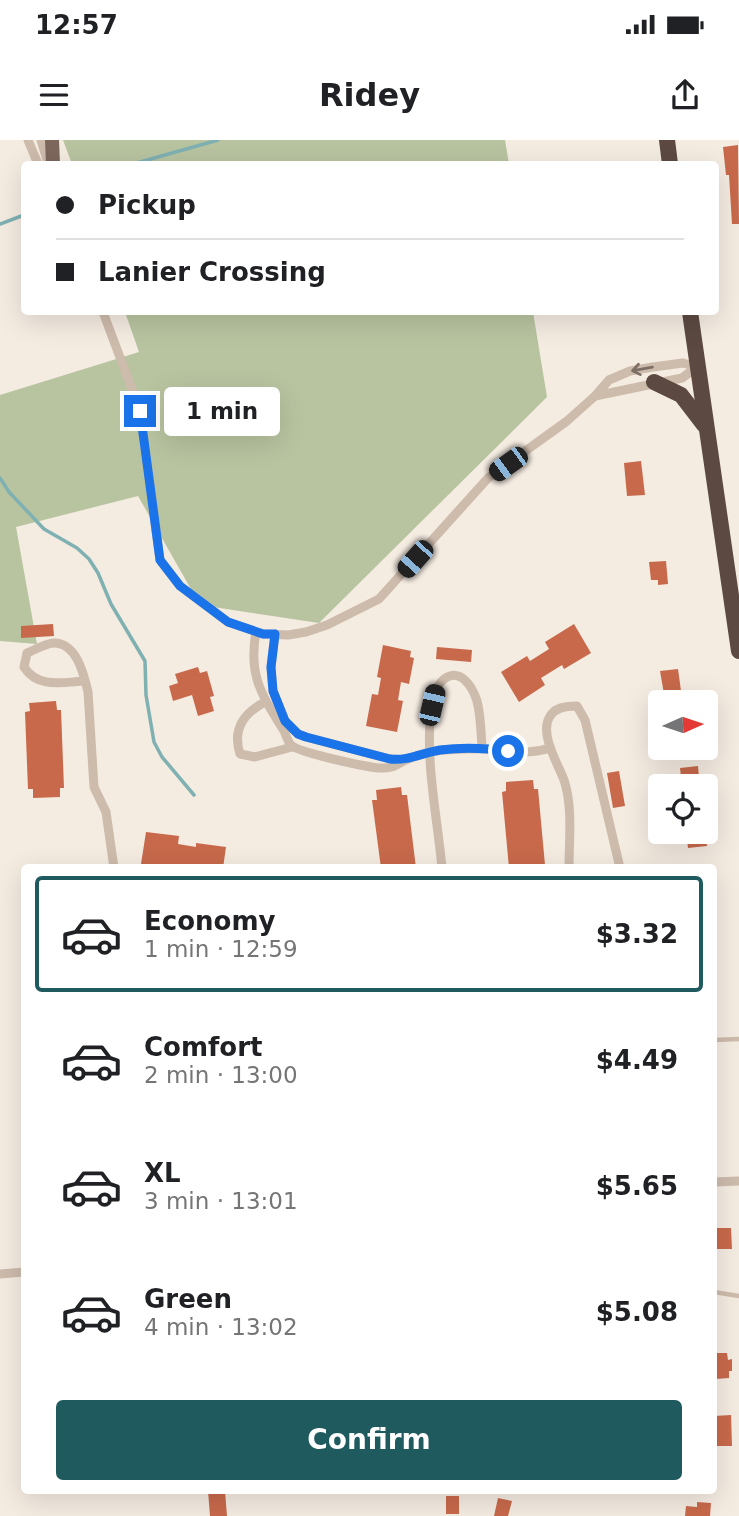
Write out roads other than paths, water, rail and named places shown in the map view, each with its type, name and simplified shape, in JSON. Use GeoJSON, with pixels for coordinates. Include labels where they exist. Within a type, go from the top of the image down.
{"type":"FeatureCollection","features":[{"type":"Feature","properties":{"kind":"highway"},"geometry":{"type":"LineString","coordinates":[[667,140],[670,161]]}},
{"type":"Feature","properties":{"kind":"highway"},"geometry":{"type":"LineString","coordinates":[[690,315],[739,647]]}},
{"type":"Feature","properties":{"kind":"highway"},"geometry":{"type":"LineString","coordinates":[[654,382],[681,395],[706,428]]}},
{"type":"Feature","properties":{"kind":"main road"},"geometry":{"type":"LineString","coordinates":[[51,161],[52,140]]}},
{"type":"Feature","properties":{"kind":"street"},"geometry":{"type":"LineString","coordinates":[[28,140],[37,161]]}},
{"type":"Feature","properties":{"kind":"street"},"geometry":{"type":"LineString","coordinates":[[41,140],[50,161]]}},
{"type":"Feature","properties":{"kind":"street"},"geometry":{"type":"LineString","coordinates":[[104,315],[140,411],[160,560],[180,586],[228,622],[256,632],[275,634],[306,632],[327,625],[379,599],[488,478],[567,421],[596,396],[609,380],[630,371],[683,363],[697,368]]}},
{"type":"Feature","properties":{"kind":"street"},"geometry":{"type":"LineString","coordinates":[[596,396],[682,378],[697,368]]}},
{"type":"Feature","properties":{"kind":"street"},"geometry":{"type":"LineString","coordinates":[[256,632],[253,650],[257,684],[292,747],[304,753],[323,755],[377,769],[399,765],[404,760]]}},
{"type":"Feature","properties":{"kind":"street"},"geometry":{"type":"LineString","coordinates":[[275,634],[271,667],[273,691],[285,721],[306,737],[390,759],[404,760],[439,750],[482,749],[534,754],[550,748]]}},
{"type":"Feature","properties":{"kind":"street"},"geometry":{"type":"LineString","coordinates":[[85,681],[41,682],[30,676],[24,667],[27,653],[52,642],[65,645],[79,662],[85,681],[88,692],[94,786],[106,812],[113,864]]}},
{"type":"Feature","properties":{"kind":"street"},"geometry":{"type":"LineString","coordinates":[[442,864],[430,753],[430,722],[435,691],[442,678],[451,675],[462,677],[477,701],[482,749]]}},
{"type":"Feature","properties":{"kind":"street"},"geometry":{"type":"LineString","coordinates":[[265,702],[251,709],[243,720],[238,736],[240,754],[255,757],[292,747]]}},
{"type":"Feature","properties":{"kind":"street"},"geometry":{"type":"LineString","coordinates":[[569,864],[568,802],[564,782],[550,748],[547,727],[548,718],[555,710],[565,706],[577,706],[585,720],[619,864]]}},
{"type":"Feature","properties":{"kind":"street"},"geometry":{"type":"LineString","coordinates":[[717,1182],[739,1181]]}},
{"type":"Feature","properties":{"kind":"street"},"geometry":{"type":"LineString","coordinates":[[0,1274],[21,1272]]}},
{"type":"Feature","properties":{"kind":"lane"},"geometry":{"type":"LineString","coordinates":[[717,1040],[739,1039]]}},
{"type":"Feature","properties":{"kind":"lane"},"geometry":{"type":"LineString","coordinates":[[717,1292],[739,1296]]}},
{"type":"Feature","properties":{"kind":"waterway"},"geometry":{"type":"LineString","coordinates":[[144,161],[218,140]]}},
{"type":"Feature","properties":{"kind":"waterway"},"geometry":{"type":"LineString","coordinates":[[0,224],[21,216]]}},
{"type":"Feature","properties":{"kind":"waterway"},"geometry":{"type":"LineString","coordinates":[[0,478],[9,492],[44,529],[77,548],[89,559],[98,573],[111,604],[145,661],[146,695],[154,742],[162,757],[194,795]]}}]}
